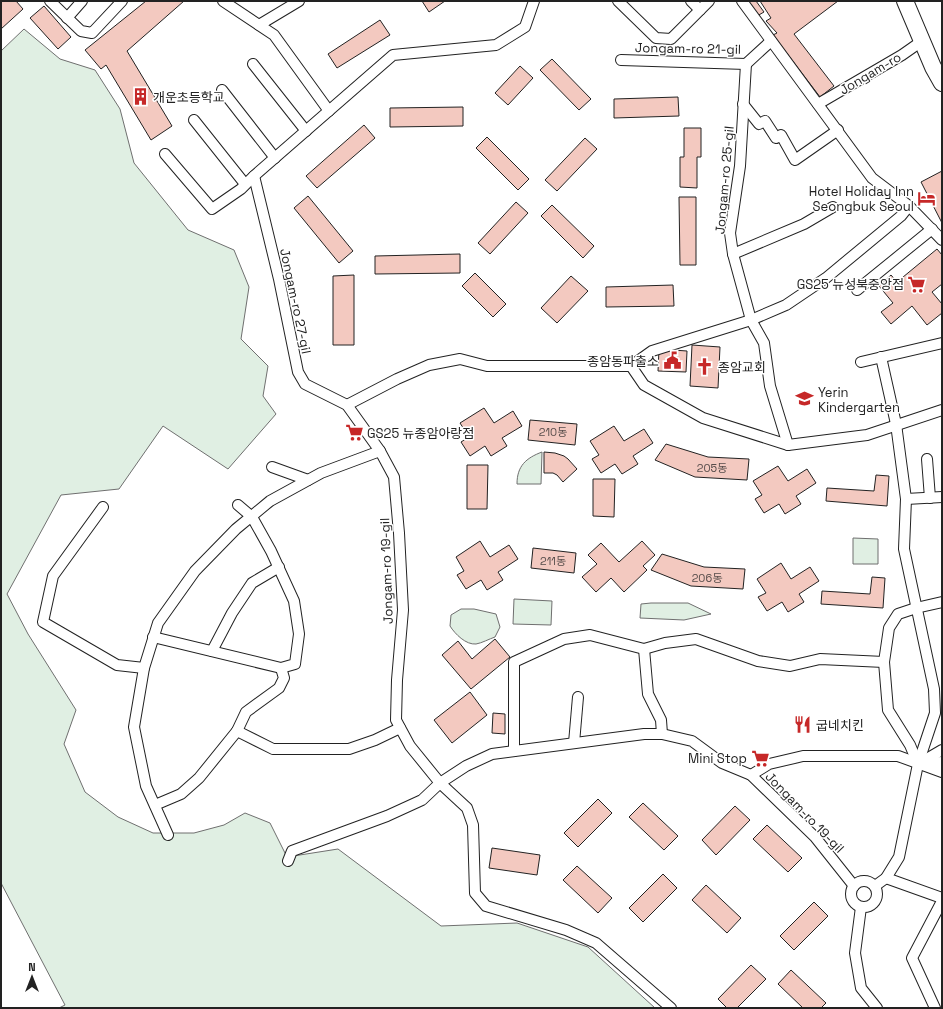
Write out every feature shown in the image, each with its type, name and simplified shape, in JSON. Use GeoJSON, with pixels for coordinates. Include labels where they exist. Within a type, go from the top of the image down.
{"type":"FeatureCollection","features":[{"type":"Feature","properties":{"kind":"main road"},"geometry":{"type":"LineString","coordinates":[[905,1],[933,67],[942,83]]}},
{"type":"Feature","properties":{"kind":"street"},"geometry":{"type":"LineString","coordinates":[[50,1],[81,31],[92,33],[122,1]]}},
{"type":"Feature","properties":{"kind":"street"},"geometry":{"type":"LineString","coordinates":[[67,18],[82,1]]}},
{"type":"Feature","properties":{"kind":"street"},"geometry":{"type":"LineString","coordinates":[[223,1],[274,35],[329,111]]}},
{"type":"Feature","properties":{"kind":"street"},"geometry":{"type":"LineString","coordinates":[[259,25],[299,1]]}},
{"type":"Feature","properties":{"kind":"street"},"geometry":{"type":"LineString","coordinates":[[165,154],[212,209],[241,189],[393,55],[496,45],[525,27],[534,1]]}},
{"type":"Feature","properties":{"kind":"street","name":"Jongam-ro 21-gil"},"geometry":{"type":"LineString","coordinates":[[618,1],[656,38],[670,39],[709,1]]}},
{"type":"Feature","properties":{"kind":"street"},"geometry":{"type":"LineString","coordinates":[[691,1],[700,10]]}},
{"type":"Feature","properties":{"kind":"street"},"geometry":{"type":"LineString","coordinates":[[742,1],[872,178],[909,206],[942,240]]}},
{"type":"Feature","properties":{"kind":"street","name":"Jongam-ro 21-gil"},"geometry":{"type":"LineString","coordinates":[[621,60],[746,64],[772,41]]}},
{"type":"Feature","properties":{"kind":"street","name":"Jongam-ro"},"geometry":{"type":"LineString","coordinates":[[818,104],[922,41]]}},
{"type":"Feature","properties":{"kind":"street"},"geometry":{"type":"LineString","coordinates":[[253,64],[306,131]]}},
{"type":"Feature","properties":{"kind":"street","name":"Jongam-ro 25-gil"},"geometry":{"type":"LineString","coordinates":[[746,64],[740,166],[730,233],[733,254],[751,320],[764,343],[770,386],[788,445]]}},
{"type":"Feature","properties":{"kind":"street"},"geometry":{"type":"LineString","coordinates":[[222,90],[275,158]]}},
{"type":"Feature","properties":{"kind":"street"},"geometry":{"type":"LineString","coordinates":[[744,104],[759,124],[765,121],[776,138],[781,135],[794,160],[838,130]]}},
{"type":"Feature","properties":{"kind":"street"},"geometry":{"type":"LineString","coordinates":[[194,120],[245,184]]}},
{"type":"Feature","properties":{"kind":"street","name":"Jongam-ro 27-gil"},"geometry":{"type":"LineString","coordinates":[[254,176],[279,280],[298,372],[305,384],[347,405]]}},
{"type":"Feature","properties":{"kind":"street"},"geometry":{"type":"LineString","coordinates":[[347,405],[397,379],[429,365],[460,359],[487,366],[631,366],[652,350],[751,320],[786,305],[826,278],[901,216],[909,206]]}},
{"type":"Feature","properties":{"kind":"street"},"geometry":{"type":"LineString","coordinates":[[733,254],[804,224],[833,207]]}},
{"type":"Feature","properties":{"kind":"street"},"geometry":{"type":"LineString","coordinates":[[857,290],[932,229]]}},
{"type":"Feature","properties":{"kind":"street"},"geometry":{"type":"LineString","coordinates":[[862,362],[942,343]]}},
{"type":"Feature","properties":{"kind":"street"},"geometry":{"type":"LineString","coordinates":[[875,886],[886,878],[899,857],[918,764],[938,711],[904,549],[906,499],[896,424],[881,357]]}},
{"type":"Feature","properties":{"kind":"street"},"geometry":{"type":"LineString","coordinates":[[631,366],[644,385],[702,418],[788,445],[866,435],[942,410]]}},
{"type":"Feature","properties":{"kind":"street","name":"Jongam-ro 19-gil"},"geometry":{"type":"LineString","coordinates":[[347,405],[380,451],[394,477],[399,533],[403,610],[397,680],[396,720],[410,746],[440,783]]}},
{"type":"Feature","properties":{"kind":"street"},"geometry":{"type":"LineString","coordinates":[[168,835],[146,786],[134,727],[144,668],[158,623],[195,571],[236,529],[270,501],[321,472],[380,451]]}},
{"type":"Feature","properties":{"kind":"street"},"geometry":{"type":"LineString","coordinates":[[926,459],[930,498]]}},
{"type":"Feature","properties":{"kind":"street"},"geometry":{"type":"LineString","coordinates":[[272,467],[308,480]]}},
{"type":"Feature","properties":{"kind":"street"},"geometry":{"type":"LineString","coordinates":[[906,499],[942,497]]}},
{"type":"Feature","properties":{"kind":"street"},"geometry":{"type":"LineString","coordinates":[[153,637],[281,668],[295,664],[299,634],[294,601],[252,517],[238,505]]}},
{"type":"Feature","properties":{"kind":"street"},"geometry":{"type":"LineString","coordinates":[[103,507],[53,576],[43,622],[117,665],[144,668]]}},
{"type":"Feature","properties":{"kind":"street"},"geometry":{"type":"LineString","coordinates":[[212,651],[232,613],[252,583],[278,567]]}},
{"type":"Feature","properties":{"kind":"street"},"geometry":{"type":"LineString","coordinates":[[918,764],[910,745],[888,710],[884,662],[889,628],[898,614],[942,602]]}},
{"type":"Feature","properties":{"kind":"street"},"geometry":{"type":"LineString","coordinates":[[514,752],[514,662],[564,640],[590,636],[644,648],[696,639],[758,661],[790,666],[820,658],[884,662]]}},
{"type":"Feature","properties":{"kind":"street"},"geometry":{"type":"LineString","coordinates":[[644,648],[648,694],[661,720],[662,734]]}},
{"type":"Feature","properties":{"kind":"street"},"geometry":{"type":"LineString","coordinates":[[155,805],[181,794],[199,778],[237,731],[246,712],[279,688],[284,678],[281,668]]}},
{"type":"Feature","properties":{"kind":"street"},"geometry":{"type":"LineString","coordinates":[[574,743],[578,697]]}},
{"type":"Feature","properties":{"kind":"street"},"geometry":{"type":"LineString","coordinates":[[237,731],[274,749],[349,749],[375,740],[400,728]]}},
{"type":"Feature","properties":{"kind":"street","name":"Jongam-ro 19-gil"},"geometry":{"type":"LineString","coordinates":[[288,861],[292,851],[387,816],[422,800],[440,783],[466,766],[492,754],[644,734],[662,734],[692,741],[722,763],[751,775],[815,837],[854,886]]}},
{"type":"Feature","properties":{"kind":"street"},"geometry":{"type":"LineString","coordinates":[[918,764],[942,750]]}},
{"type":"Feature","properties":{"kind":"street","name":"Jongam-ro 19-gil"},"geometry":{"type":"LineString","coordinates":[[751,775],[769,764],[803,756],[898,756],[942,772]]}},
{"type":"Feature","properties":{"kind":"street"},"geometry":{"type":"LineString","coordinates":[[918,764],[942,762]]}},
{"type":"Feature","properties":{"kind":"street"},"geometry":{"type":"LineString","coordinates":[[440,783],[467,808],[473,826],[475,893],[486,906],[566,930],[596,944],[671,1008]]}},
{"type":"Feature","properties":{"kind":"street"},"geometry":{"type":"LineString","coordinates":[[886,878],[942,900],[912,958],[934,1008]]}},
{"type":"Feature","properties":{"kind":"street"},"geometry":{"type":"LineString","coordinates":[[865,881],[875,886],[877,895],[876,899],[870,906],[861,907],[854,902],[851,894],[854,886],[865,881]]}},
{"type":"Feature","properties":{"kind":"street"},"geometry":{"type":"LineString","coordinates":[[861,907],[855,953],[861,988],[877,1008]]}},
{"type":"Feature","properties":{"kind":"green space"},"geometry":{"type":"Polygon","coordinates":[[[24,29],[60,59],[95,70],[120,109],[134,163],[188,230],[234,250],[249,287],[241,339],[268,366],[263,396],[276,414],[228,469],[163,426],[119,489],[61,495],[7,594],[28,634],[76,710],[64,744],[85,792],[118,817],[153,833],[194,833],[224,825],[245,813],[270,823],[287,857],[338,849],[441,926],[517,923],[588,947],[655,1008],[59,1008],[65,1005],[1,883],[1,51],[24,29]]]}},
{"type":"Feature","properties":{"kind":"green space"},"geometry":{"type":"Polygon","coordinates":[[[542,452],[541,484],[517,484],[519,472],[527,460],[542,452]]]}},
{"type":"Feature","properties":{"kind":"green space"},"geometry":{"type":"Polygon","coordinates":[[[853,538],[878,539],[878,564],[853,564],[853,538]]]}},
{"type":"Feature","properties":{"kind":"green space"},"geometry":{"type":"Polygon","coordinates":[[[514,599],[552,601],[551,625],[513,624],[514,599]]]}},
{"type":"Feature","properties":{"kind":"green space"},"geometry":{"type":"Polygon","coordinates":[[[688,603],[711,614],[684,620],[640,618],[641,604],[688,603]]]}},
{"type":"Feature","properties":{"kind":"green space"},"geometry":{"type":"Polygon","coordinates":[[[461,609],[474,609],[496,614],[500,627],[495,637],[476,644],[468,643],[461,638],[450,626],[451,615],[461,609]]]}},
{"type":"Feature","properties":{"kind":"building"},"geometry":{"type":"Polygon","coordinates":[[[1,1],[16,1],[23,9],[1,29],[1,1]]]}},
{"type":"Feature","properties":{"kind":"building","name":"개운초등학교"},"geometry":{"type":"Polygon","coordinates":[[[146,1],[184,1],[127,51],[172,126],[151,140],[106,65],[101,69],[85,50],[146,1]]]}},
{"type":"Feature","properties":{"kind":"building"},"geometry":{"type":"Polygon","coordinates":[[[422,1],[445,1],[429,12],[422,1]]]}},
{"type":"Feature","properties":{"kind":"building"},"geometry":{"type":"Polygon","coordinates":[[[747,1],[756,1],[764,12],[757,16],[747,1]]]}},
{"type":"Feature","properties":{"kind":"building"},"geometry":{"type":"Polygon","coordinates":[[[760,1],[838,1],[794,34],[834,86],[820,97],[773,35],[777,33],[766,21],[771,18],[760,1]]]}},
{"type":"Feature","properties":{"kind":"building"},"geometry":{"type":"Polygon","coordinates":[[[44,6],[71,37],[58,49],[30,18],[44,6]]]}},
{"type":"Feature","properties":{"kind":"building"},"geometry":{"type":"Polygon","coordinates":[[[380,20],[390,35],[337,68],[328,54],[380,20]]]}},
{"type":"Feature","properties":{"kind":"building"},"geometry":{"type":"Polygon","coordinates":[[[552,59],[591,99],[579,110],[540,70],[552,59]]]}},
{"type":"Feature","properties":{"kind":"building"},"geometry":{"type":"Polygon","coordinates":[[[520,66],[533,78],[508,105],[495,93],[520,66]]]}},
{"type":"Feature","properties":{"kind":"building"},"geometry":{"type":"Polygon","coordinates":[[[678,97],[679,116],[614,118],[614,99],[678,97]]]}},
{"type":"Feature","properties":{"kind":"building"},"geometry":{"type":"Polygon","coordinates":[[[463,107],[463,126],[390,127],[390,108],[463,107]]]}},
{"type":"Feature","properties":{"kind":"building"},"geometry":{"type":"Polygon","coordinates":[[[364,125],[375,138],[317,188],[306,176],[364,125]]]}},
{"type":"Feature","properties":{"kind":"building"},"geometry":{"type":"Polygon","coordinates":[[[684,128],[701,128],[701,157],[697,157],[697,188],[680,187],[680,157],[684,157],[684,128]]]}},
{"type":"Feature","properties":{"kind":"building"},"geometry":{"type":"Polygon","coordinates":[[[487,137],[529,179],[518,190],[476,148],[487,137]]]}},
{"type":"Feature","properties":{"kind":"building"},"geometry":{"type":"Polygon","coordinates":[[[585,138],[597,149],[557,191],[545,180],[585,138]]]}},
{"type":"Feature","properties":{"kind":"building"},"geometry":{"type":"Polygon","coordinates":[[[942,171],[942,223],[921,182],[942,171]]]}},
{"type":"Feature","properties":{"kind":"building"},"geometry":{"type":"Polygon","coordinates":[[[308,196],[353,251],[339,263],[294,208],[308,196]]]}},
{"type":"Feature","properties":{"kind":"building"},"geometry":{"type":"Polygon","coordinates":[[[679,197],[696,197],[696,265],[680,265],[679,197]]]}},
{"type":"Feature","properties":{"kind":"building"},"geometry":{"type":"Polygon","coordinates":[[[516,202],[528,213],[490,254],[478,243],[516,202]]]}},
{"type":"Feature","properties":{"kind":"building"},"geometry":{"type":"Polygon","coordinates":[[[552,205],[594,246],[583,258],[541,216],[552,205]]]}},
{"type":"Feature","properties":{"kind":"building"},"geometry":{"type":"Polygon","coordinates":[[[937,249],[942,255],[942,284],[932,292],[942,304],[942,313],[927,325],[912,306],[891,324],[881,312],[893,303],[879,286],[891,275],[897,282],[937,249]]]}},
{"type":"Feature","properties":{"kind":"building"},"geometry":{"type":"Polygon","coordinates":[[[460,254],[460,273],[375,274],[375,256],[460,254]]]}},
{"type":"Feature","properties":{"kind":"building"},"geometry":{"type":"Polygon","coordinates":[[[475,273],[506,304],[493,317],[462,286],[475,273]]]}},
{"type":"Feature","properties":{"kind":"building"},"geometry":{"type":"Polygon","coordinates":[[[354,275],[354,345],[333,345],[333,276],[354,275]]]}},
{"type":"Feature","properties":{"kind":"building"},"geometry":{"type":"Polygon","coordinates":[[[571,276],[588,291],[557,323],[541,308],[571,276]]]}},
{"type":"Feature","properties":{"kind":"building"},"geometry":{"type":"Polygon","coordinates":[[[673,285],[674,306],[606,307],[606,287],[673,285]]]}},
{"type":"Feature","properties":{"kind":"building","name":"종암교회"},"geometry":{"type":"Polygon","coordinates":[[[692,345],[720,347],[718,388],[690,386],[692,345]]]}},
{"type":"Feature","properties":{"kind":"building","name":"종암동파출소"},"geometry":{"type":"Polygon","coordinates":[[[659,349],[687,351],[686,372],[658,371],[659,349]]]}},
{"type":"Feature","properties":{"kind":"building"},"geometry":{"type":"Polygon","coordinates":[[[484,408],[494,423],[513,411],[522,426],[502,438],[507,446],[491,456],[485,446],[470,456],[461,442],[469,437],[460,423],[484,408]]]}},
{"type":"Feature","properties":{"kind":"building"},"geometry":{"type":"Polygon","coordinates":[[[530,420],[577,424],[575,445],[528,440],[530,420]]]}},
{"type":"Feature","properties":{"kind":"building"},"geometry":{"type":"Polygon","coordinates":[[[614,426],[624,441],[644,429],[653,443],[633,456],[638,464],[622,474],[615,464],[601,473],[592,459],[599,455],[590,441],[614,426]]]}},
{"type":"Feature","properties":{"kind":"building"},"geometry":{"type":"Polygon","coordinates":[[[666,444],[708,457],[749,459],[747,480],[695,477],[655,460],[666,444]]]}},
{"type":"Feature","properties":{"kind":"building"},"geometry":{"type":"Polygon","coordinates":[[[544,452],[564,456],[577,469],[563,482],[553,473],[544,473],[544,452]]]}},
{"type":"Feature","properties":{"kind":"building"},"geometry":{"type":"Polygon","coordinates":[[[467,465],[488,465],[487,509],[467,509],[467,465]]]}},
{"type":"Feature","properties":{"kind":"building"},"geometry":{"type":"Polygon","coordinates":[[[778,466],[788,481],[807,469],[816,483],[796,496],[801,504],[785,514],[779,504],[764,513],[755,499],[762,495],[753,481],[778,466]]]}},
{"type":"Feature","properties":{"kind":"building"},"geometry":{"type":"Polygon","coordinates":[[[876,475],[889,476],[887,506],[826,501],[827,488],[874,491],[876,475]]]}},
{"type":"Feature","properties":{"kind":"building"},"geometry":{"type":"Polygon","coordinates":[[[593,479],[615,479],[614,517],[593,516],[593,479]]]}},
{"type":"Feature","properties":{"kind":"building"},"geometry":{"type":"Polygon","coordinates":[[[480,541],[490,557],[509,545],[518,559],[498,572],[503,580],[487,590],[481,580],[466,589],[457,575],[464,571],[456,557],[480,541]]]}},
{"type":"Feature","properties":{"kind":"building"},"geometry":{"type":"Polygon","coordinates":[[[642,541],[655,555],[643,566],[647,570],[624,592],[611,578],[596,592],[582,577],[597,564],[588,555],[601,543],[619,562],[642,541]]]}},
{"type":"Feature","properties":{"kind":"building"},"geometry":{"type":"Polygon","coordinates":[[[533,548],[576,553],[574,573],[531,568],[533,548]]]}},
{"type":"Feature","properties":{"kind":"building"},"geometry":{"type":"Polygon","coordinates":[[[662,554],[704,567],[745,569],[743,589],[691,586],[651,570],[662,554]]]}},
{"type":"Feature","properties":{"kind":"building"},"geometry":{"type":"Polygon","coordinates":[[[781,563],[791,579],[810,567],[819,581],[799,594],[804,602],[788,612],[782,602],[767,611],[758,597],[766,593],[757,579],[781,563]]]}},
{"type":"Feature","properties":{"kind":"building"},"geometry":{"type":"Polygon","coordinates":[[[872,577],[885,578],[883,608],[821,604],[822,591],[870,594],[872,577]]]}},
{"type":"Feature","properties":{"kind":"building"},"geometry":{"type":"Polygon","coordinates":[[[495,639],[510,657],[471,689],[442,655],[458,641],[472,659],[495,639]]]}},
{"type":"Feature","properties":{"kind":"building"},"geometry":{"type":"Polygon","coordinates":[[[470,692],[487,715],[452,743],[434,720],[470,692]]]}},
{"type":"Feature","properties":{"kind":"building"},"geometry":{"type":"Polygon","coordinates":[[[493,713],[505,714],[505,734],[492,733],[493,713]]]}},
{"type":"Feature","properties":{"kind":"building"},"geometry":{"type":"Polygon","coordinates":[[[598,799],[612,813],[578,847],[564,833],[598,799]]]}},
{"type":"Feature","properties":{"kind":"building"},"geometry":{"type":"Polygon","coordinates":[[[643,803],[678,836],[664,850],[629,817],[643,803]]]}},
{"type":"Feature","properties":{"kind":"building"},"geometry":{"type":"Polygon","coordinates":[[[735,806],[750,820],[716,855],[702,840],[735,806]]]}},
{"type":"Feature","properties":{"kind":"building"},"geometry":{"type":"Polygon","coordinates":[[[767,825],[802,858],[788,872],[753,839],[767,825]]]}},
{"type":"Feature","properties":{"kind":"building"},"geometry":{"type":"Polygon","coordinates":[[[492,848],[540,855],[537,875],[489,868],[492,848]]]}},
{"type":"Feature","properties":{"kind":"building"},"geometry":{"type":"Polygon","coordinates":[[[577,866],[612,898],[598,913],[563,880],[577,866]]]}},
{"type":"Feature","properties":{"kind":"building"},"geometry":{"type":"Polygon","coordinates":[[[663,874],[677,888],[643,922],[629,908],[663,874]]]}},
{"type":"Feature","properties":{"kind":"building"},"geometry":{"type":"Polygon","coordinates":[[[706,885],[741,918],[727,933],[692,900],[706,885]]]}},
{"type":"Feature","properties":{"kind":"building"},"geometry":{"type":"Polygon","coordinates":[[[814,902],[828,916],[794,950],[780,936],[814,902]]]}},
{"type":"Feature","properties":{"kind":"building"},"geometry":{"type":"Polygon","coordinates":[[[751,965],[766,979],[737,1008],[727,1008],[718,999],[751,965]]]}},
{"type":"Feature","properties":{"kind":"building"},"geometry":{"type":"Polygon","coordinates":[[[791,970],[826,1003],[821,1008],[803,1008],[778,984],[791,970]]]}},
{"type":"Feature","properties":{"kind":"place","name":"개운초등학교"},"geometry":{"type":"Point","coordinates":[140,97]}},
{"type":"Feature","properties":{"kind":"place","name":"Hotel Holiday Inn Seongbuk Seoul"},"geometry":{"type":"Point","coordinates":[927,198]}},
{"type":"Feature","properties":{"kind":"place","name":"GS25 뉴성북중앙점"},"geometry":{"type":"Point","coordinates":[917,284]}},
{"type":"Feature","properties":{"kind":"place","name":"종암동파출소"},"geometry":{"type":"Point","coordinates":[672,361]}},
{"type":"Feature","properties":{"kind":"place","name":"종암교회"},"geometry":{"type":"Point","coordinates":[705,367]}},
{"type":"Feature","properties":{"kind":"place","name":"Yerin Kindergarten"},"geometry":{"type":"Point","coordinates":[805,399]}},
{"type":"Feature","properties":{"kind":"place","name":"GS25 뉴종암아랑점"},"geometry":{"type":"Point","coordinates":[354,433]}},
{"type":"Feature","properties":{"kind":"place","name":"굽네치킨"},"geometry":{"type":"Point","coordinates":[803,725]}},
{"type":"Feature","properties":{"kind":"place","name":"Mini Stop"},"geometry":{"type":"Point","coordinates":[760,758]}}]}
